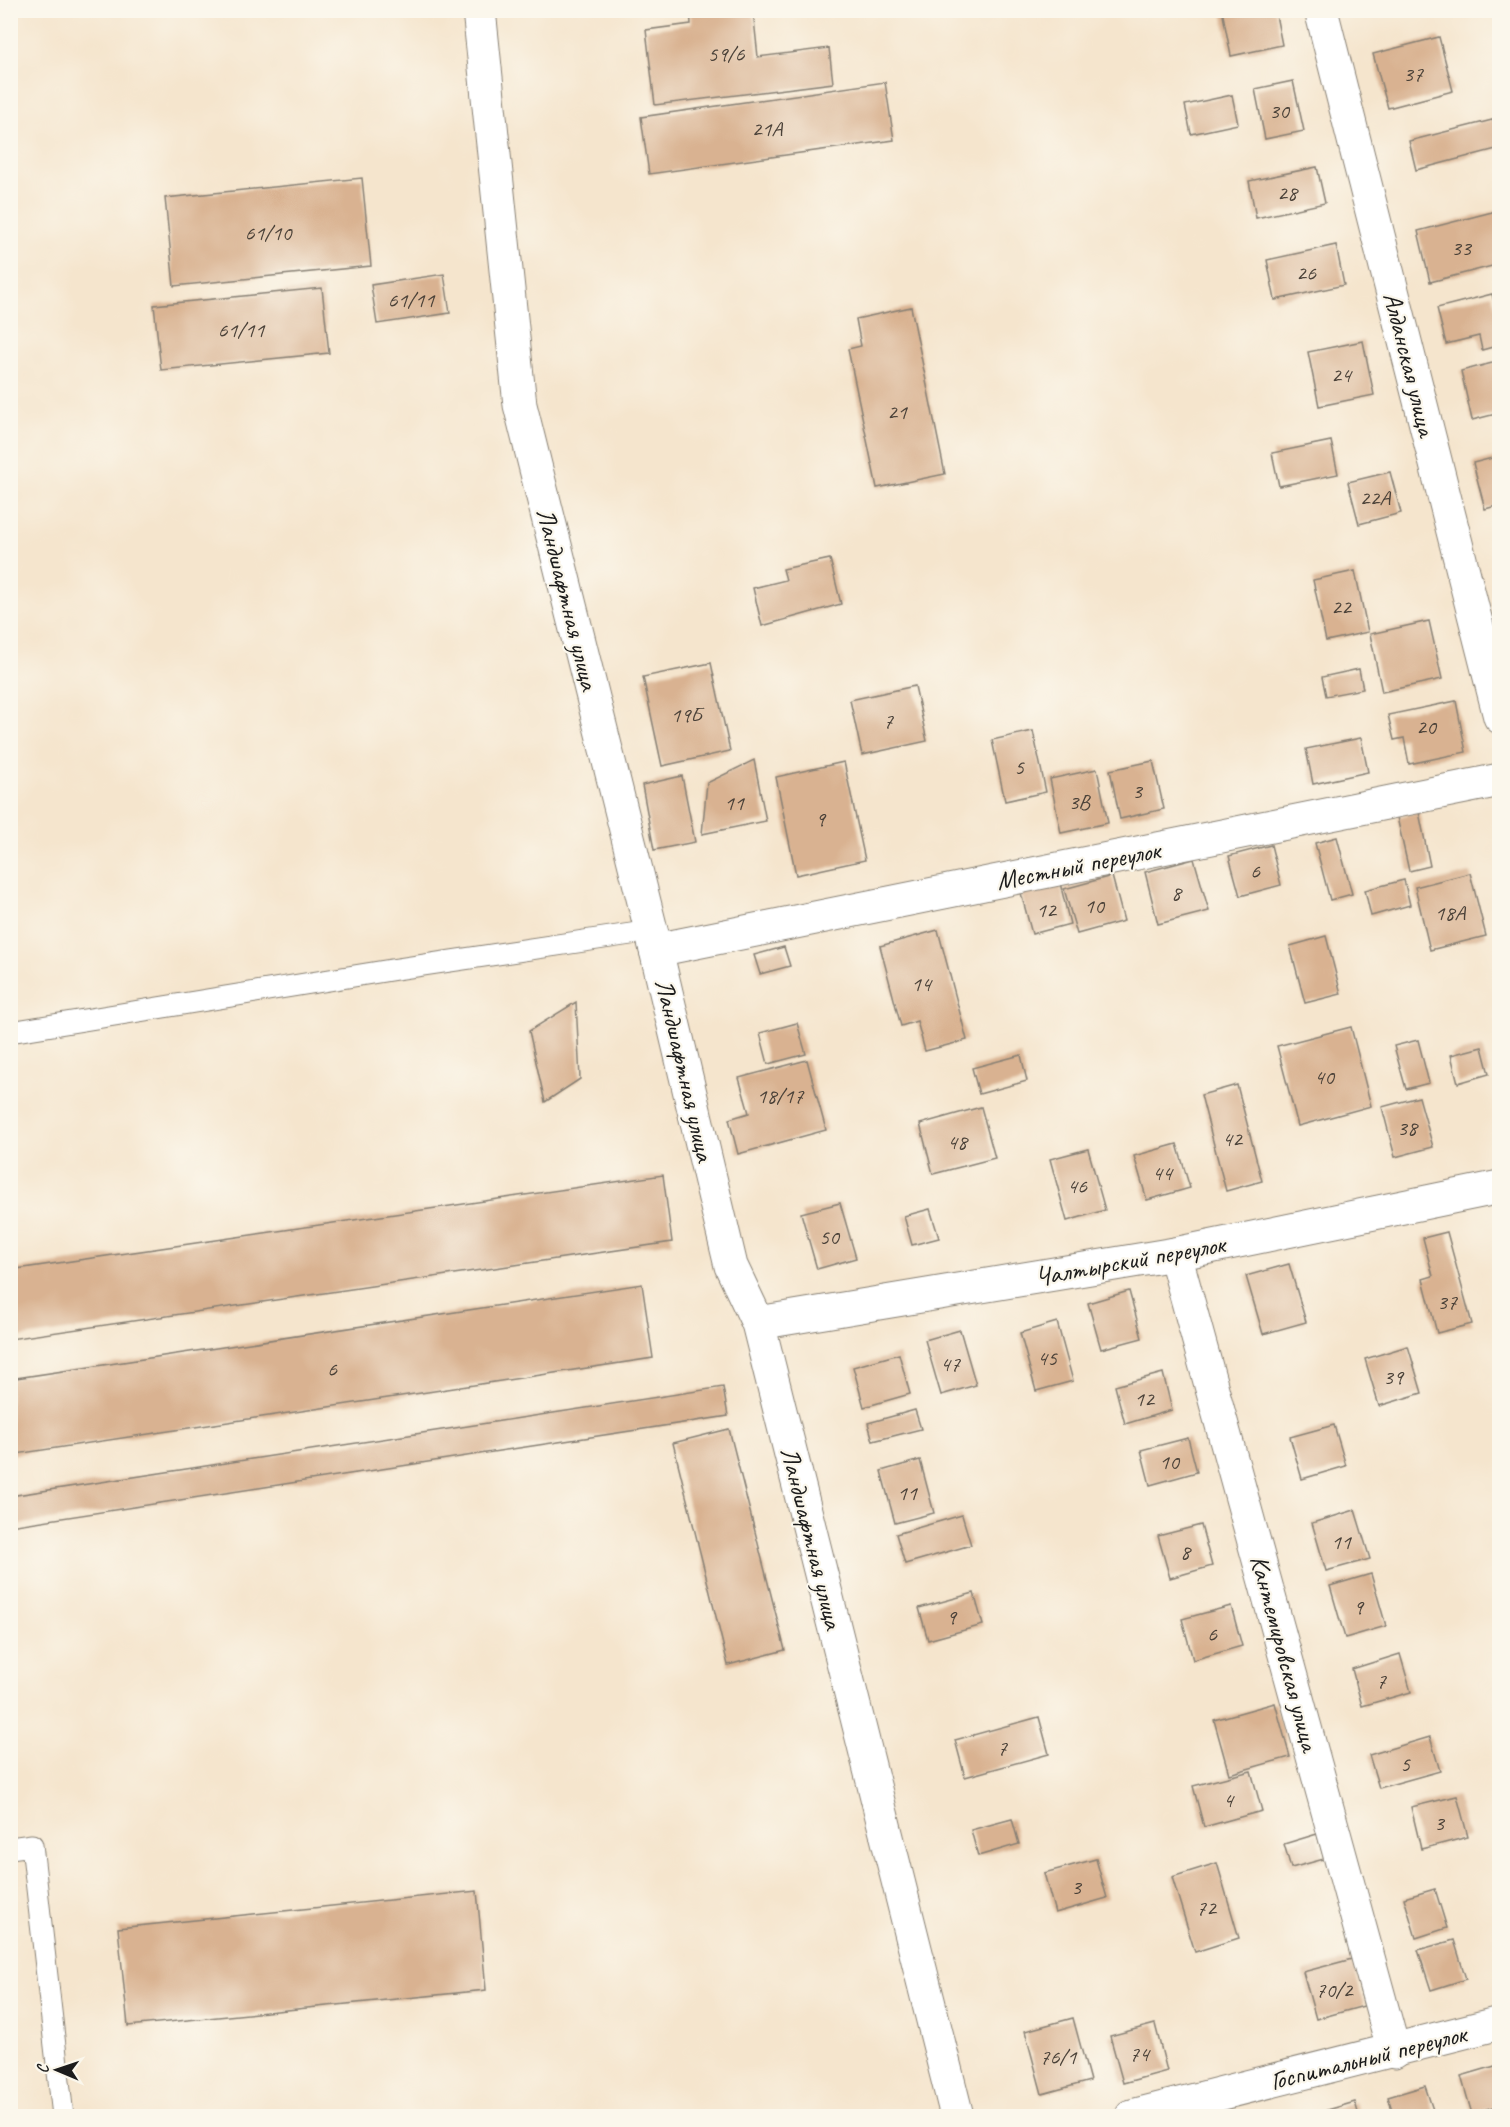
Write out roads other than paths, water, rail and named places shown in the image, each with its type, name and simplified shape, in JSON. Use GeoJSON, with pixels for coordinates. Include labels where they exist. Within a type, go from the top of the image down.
{"type":"FeatureCollection","features":[{"type":"Feature","properties":{"kind":"street","name":"Ландшафтная улица"},"geometry":{"type":"LineString","coordinates":[[479,10],[520,405],[654,941],[731,1266],[758,1323],[957,2116]]}},
{"type":"Feature","properties":{"kind":"street","name":"Алданская улица"},"geometry":{"type":"LineString","coordinates":[[1321,10],[1500,717]]}},
{"type":"Feature","properties":{"kind":"street","name":"Местный переулок"},"geometry":{"type":"LineString","coordinates":[[654,941],[1500,780]]}},
{"type":"Feature","properties":{"kind":"street","name":"Чалтырский переулок"},"geometry":{"type":"LineString","coordinates":[[758,1323],[1175,1254],[1500,1187]]}},
{"type":"Feature","properties":{"kind":"street","name":"Кантемировская улица"},"geometry":{"type":"LineString","coordinates":[[1175,1254],[1394,2052]]}},
{"type":"Feature","properties":{"kind":"street","name":"Госпитальный переулок"},"geometry":{"type":"LineString","coordinates":[[1132,2116],[1394,2052],[1500,2023]]}},
{"type":"Feature","properties":{"kind":"lane"},"geometry":{"type":"LineString","coordinates":[[10,1032],[385,971],[654,941]]}},
{"type":"Feature","properties":{"kind":"lane"},"geometry":{"type":"LineString","coordinates":[[10,1848],[32,1845],[63,2116]]}}]}
